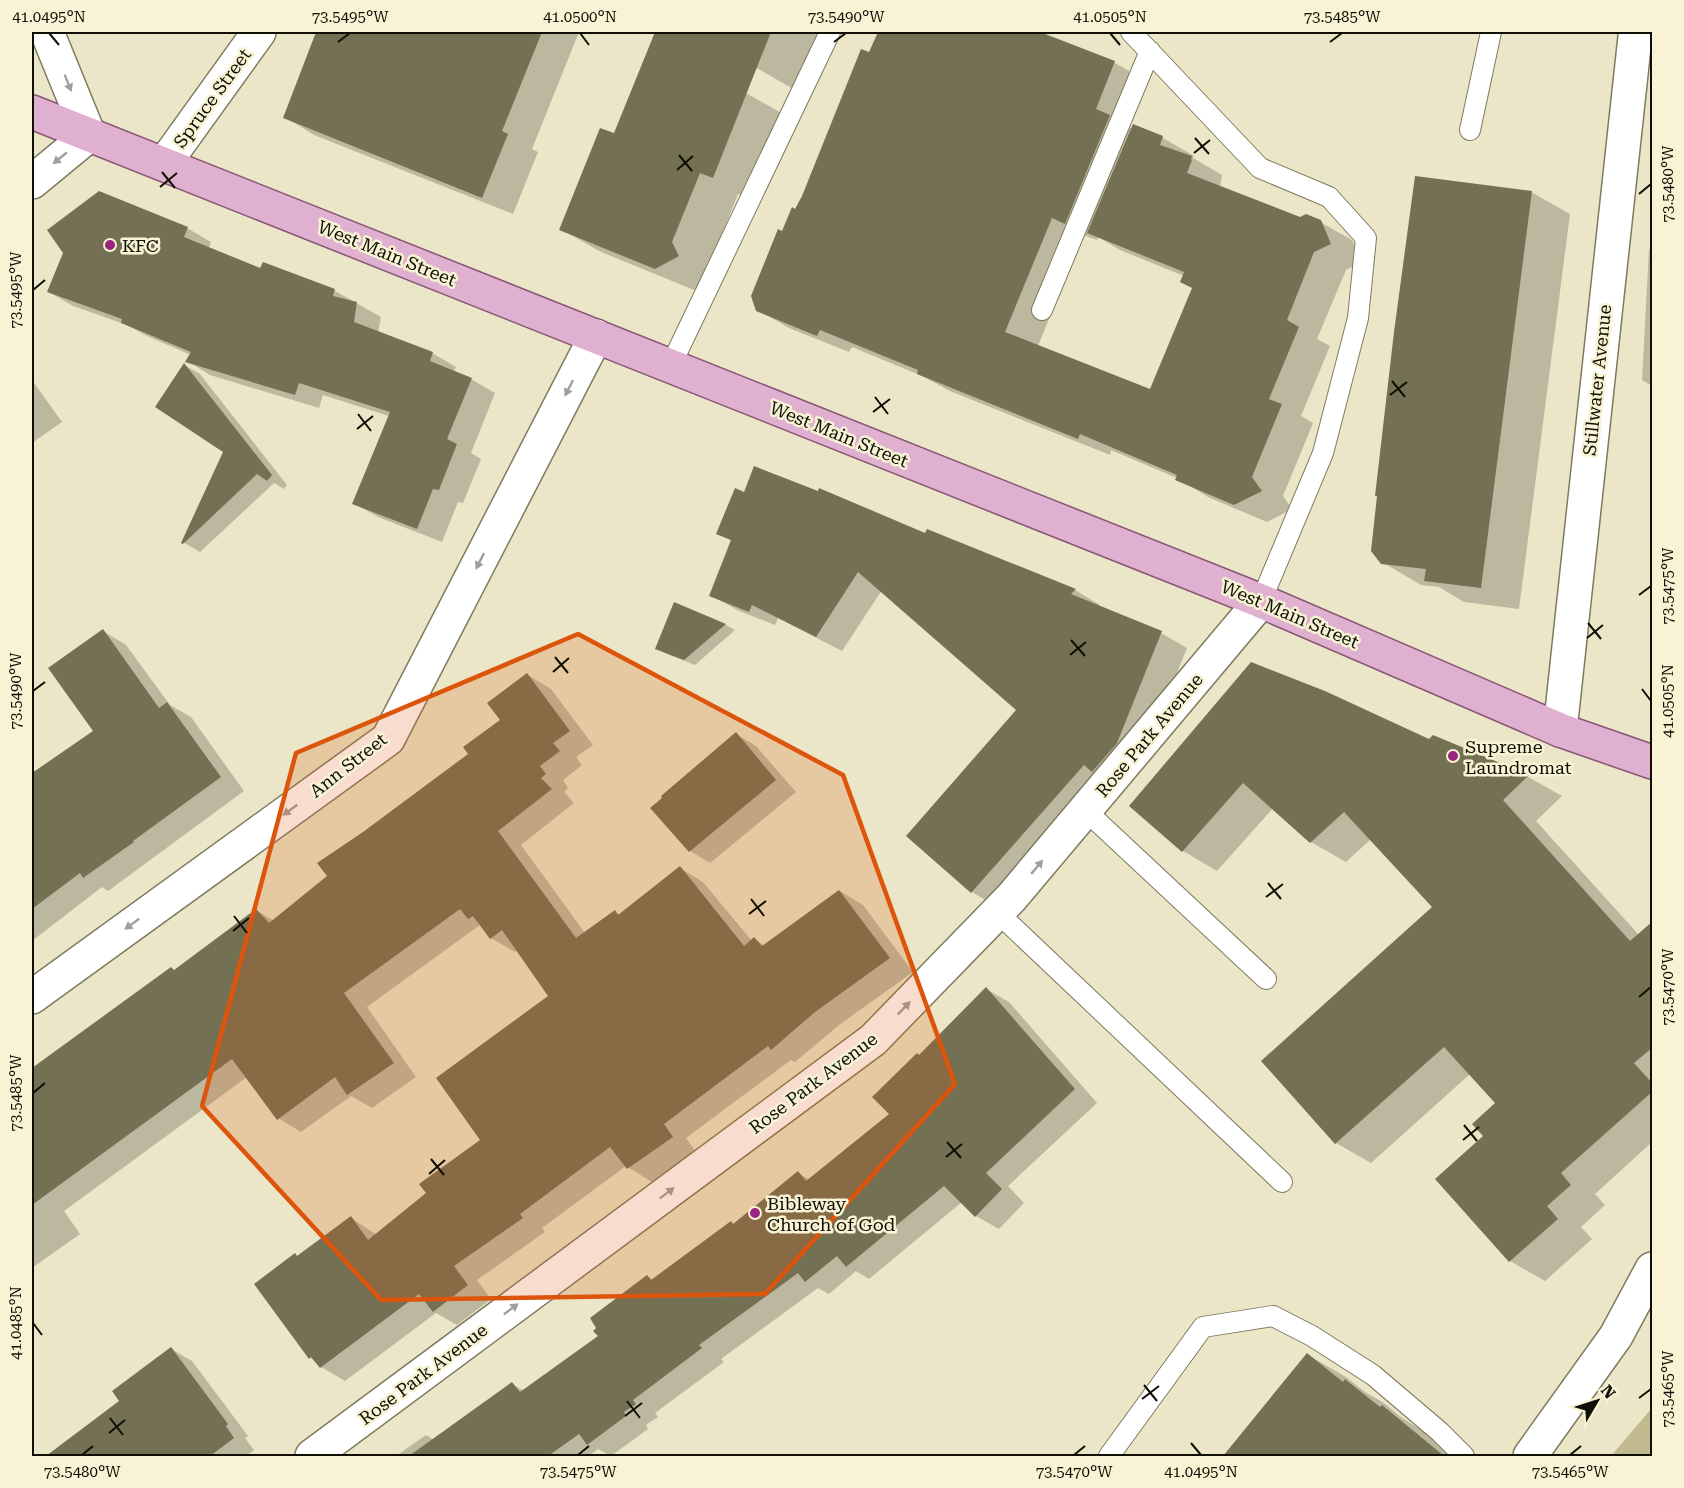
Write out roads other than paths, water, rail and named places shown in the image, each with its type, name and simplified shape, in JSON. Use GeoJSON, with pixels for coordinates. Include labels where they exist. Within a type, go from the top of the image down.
{"type":"FeatureCollection","features":[{"type":"Feature","properties":{"kind":"main road","name":"West Main Street"},"geometry":{"type":"LineString","coordinates":[[32,112],[1262,601],[1560,730],[1650,763]]}},
{"type":"Feature","properties":{"kind":"street"},"geometry":{"type":"LineString","coordinates":[[32,182],[89,135],[47,32]]}},
{"type":"Feature","properties":{"kind":"street","name":"Spruce Street"},"geometry":{"type":"LineString","coordinates":[[164,164],[259,32]]}},
{"type":"Feature","properties":{"kind":"street","name":"Stillwater Avenue"},"geometry":{"type":"LineString","coordinates":[[1560,730],[1635,37],[1638,32]]}},
{"type":"Feature","properties":{"kind":"street","name":"Ann Street"},"geometry":{"type":"LineString","coordinates":[[32,997],[388,739],[596,336]]}},
{"type":"Feature","properties":{"kind":"street","name":"Rose Park Avenue"},"geometry":{"type":"LineString","coordinates":[[312,1456],[873,1040],[997,912],[1262,601]]}},
{"type":"Feature","properties":{"kind":"street"},"geometry":{"type":"LineString","coordinates":[[1530,1456],[1616,1336],[1653,1269]]}},
{"type":"Feature","properties":{"kind":"street"},"geometry":{"type":"LineString","coordinates":[[1616,1336],[1653,1307]]}},
{"type":"Feature","properties":{"kind":"lane"},"geometry":{"type":"LineString","coordinates":[[670,367],[830,32]]}},
{"type":"Feature","properties":{"kind":"lane"},"geometry":{"type":"LineString","coordinates":[[1131,32],[1260,168],[1329,197],[1366,238],[1358,318],[1323,453],[1262,601]]}},
{"type":"Feature","properties":{"kind":"lane"},"geometry":{"type":"LineString","coordinates":[[1470,130],[1491,32]]}},
{"type":"Feature","properties":{"kind":"lane"},"geometry":{"type":"LineString","coordinates":[[1042,310],[1150,51]]}},
{"type":"Feature","properties":{"kind":"lane"},"geometry":{"type":"LineString","coordinates":[[1085,810],[1266,979]]}},
{"type":"Feature","properties":{"kind":"lane"},"geometry":{"type":"LineString","coordinates":[[997,912],[1282,1182]]}},
{"type":"Feature","properties":{"kind":"lane"},"geometry":{"type":"LineString","coordinates":[[1109,1456],[1203,1327],[1273,1316],[1312,1336],[1373,1375],[1440,1432],[1464,1456]]}},
{"type":"Feature","properties":{"kind":"place","name":"KFC"},"geometry":{"type":"Point","coordinates":[110,245]}},
{"type":"Feature","properties":{"kind":"place","name":"Supreme Laundromat"},"geometry":{"type":"Point","coordinates":[1453,756]}},
{"type":"Feature","properties":{"kind":"place","name":"Bibleway Church of God"},"geometry":{"type":"Point","coordinates":[755,1213]}}]}
